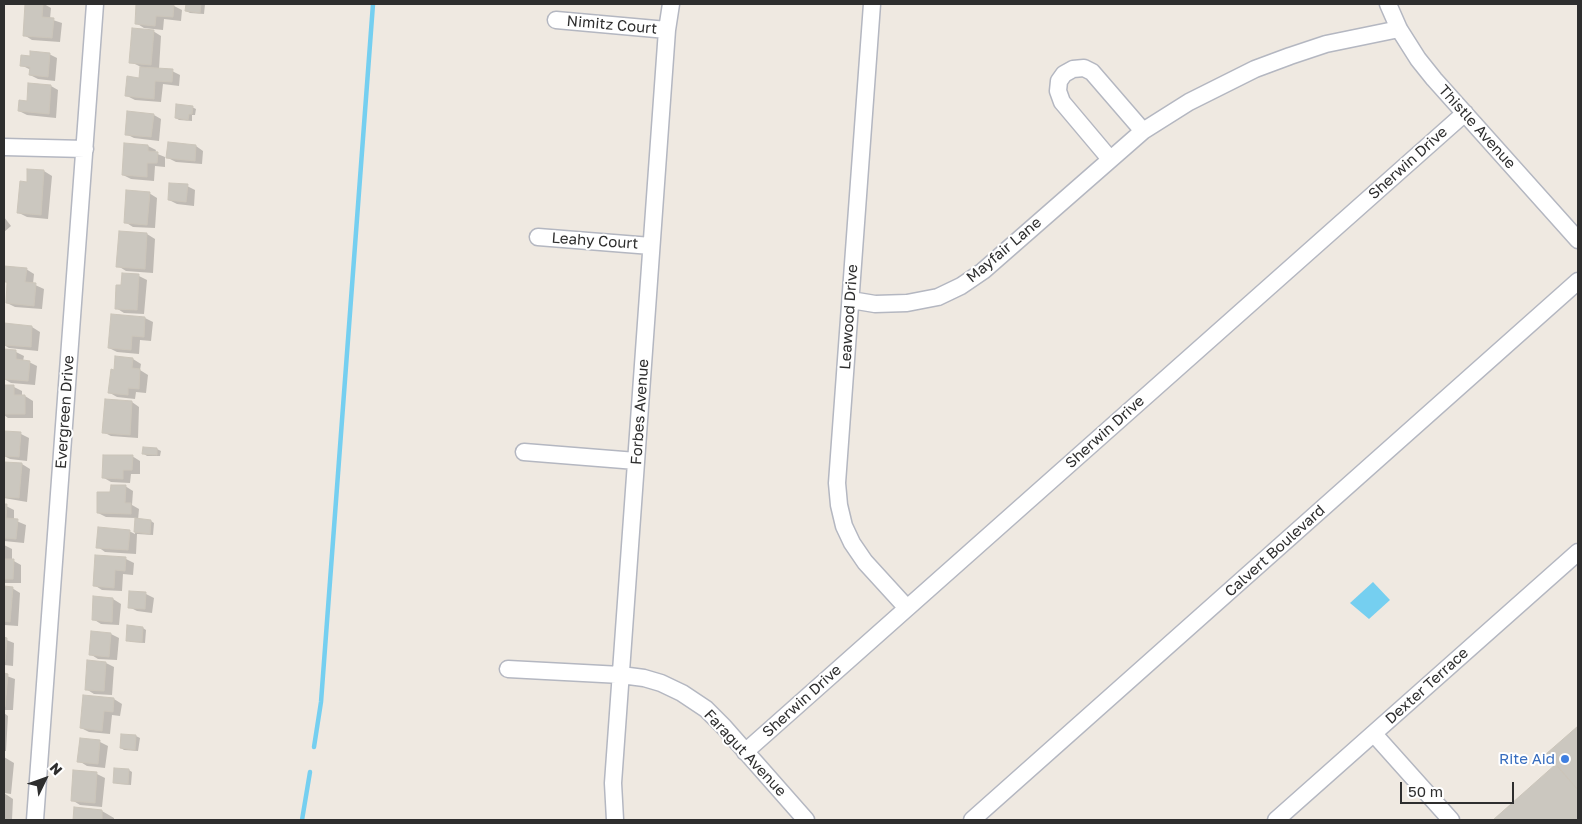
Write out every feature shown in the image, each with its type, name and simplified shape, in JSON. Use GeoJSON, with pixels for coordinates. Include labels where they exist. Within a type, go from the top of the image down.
{"type":"FeatureCollection","features":[{"type":"Feature","properties":{"kind":"street","name":"Evergreen Drive"},"geometry":{"type":"LineString","coordinates":[[35,820],[95,4]]}},
{"type":"Feature","properties":{"kind":"street","name":"Forbes Avenue"},"geometry":{"type":"LineString","coordinates":[[615,820],[613,783],[667,30],[671,4]]}},
{"type":"Feature","properties":{"kind":"street","name":"Leawood Drive"},"geometry":{"type":"LineString","coordinates":[[872,4],[837,483],[839,505],[844,526],[856,549],[865,562],[907,608]]}},
{"type":"Feature","properties":{"kind":"street","name":"Thistle Avenue"},"geometry":{"type":"LineString","coordinates":[[1388,4],[1400,30],[1418,59],[1578,240]]}},
{"type":"Feature","properties":{"kind":"street","name":"Nimitz Court"},"geometry":{"type":"LineString","coordinates":[[556,20],[667,30]]}},
{"type":"Feature","properties":{"kind":"street","name":"Mayfair Lane"},"geometry":{"type":"LineString","coordinates":[[851,300],[875,304],[907,303],[938,297],[961,286],[983,272],[1143,131],[1189,102],[1255,69],[1326,44],[1400,30]]}},
{"type":"Feature","properties":{"kind":"street"},"geometry":{"type":"LineString","coordinates":[[1110,159],[1062,102],[1058,91],[1059,81],[1064,74],[1073,69],[1084,68],[1092,72],[1143,131]]}},
{"type":"Feature","properties":{"kind":"street","name":"Sherwin Drive"},"geometry":{"type":"LineString","coordinates":[[745,752],[1465,113]]}},
{"type":"Feature","properties":{"kind":"street"},"geometry":{"type":"LineString","coordinates":[[4,147],[85,149]]}},
{"type":"Feature","properties":{"kind":"street","name":"Leahy Court"},"geometry":{"type":"LineString","coordinates":[[538,237],[651,246]]}},
{"type":"Feature","properties":{"kind":"street","name":"Calvert Boulevard"},"geometry":{"type":"LineString","coordinates":[[972,820],[1578,282]]}},
{"type":"Feature","properties":{"kind":"street"},"geometry":{"type":"LineString","coordinates":[[524,452],[636,461]]}},
{"type":"Feature","properties":{"kind":"street","name":"Dexter Terrace"},"geometry":{"type":"LineString","coordinates":[[1276,820],[1578,552]]}},
{"type":"Feature","properties":{"kind":"street","name":"Faragut Avenue"},"geometry":{"type":"LineString","coordinates":[[508,669],[644,678],[661,683],[682,693],[706,710],[806,820]]}},
{"type":"Feature","properties":{"kind":"street"},"geometry":{"type":"LineString","coordinates":[[1374,734],[1451,820]]}},
{"type":"Feature","properties":{"kind":"water"},"geometry":{"type":"Polygon","coordinates":[[[1373,582],[1390,600],[1369,619],[1350,603],[1373,582]]]}},
{"type":"Feature","properties":{"kind":"building"},"geometry":{"type":"Polygon","coordinates":[[[25,4],[43,4],[42,17],[54,18],[52,38],[23,36],[25,4]]]}},
{"type":"Feature","properties":{"kind":"building"},"geometry":{"type":"Polygon","coordinates":[[[136,4],[174,4],[173,17],[156,16],[155,26],[135,24],[136,4]]]}},
{"type":"Feature","properties":{"kind":"building"},"geometry":{"type":"Polygon","coordinates":[[[186,4],[201,4],[200,13],[185,11],[186,4]]]}},
{"type":"Feature","properties":{"kind":"building"},"geometry":{"type":"Polygon","coordinates":[[[132,28],[154,30],[151,65],[129,63],[132,28]]]}},
{"type":"Feature","properties":{"kind":"building"},"geometry":{"type":"Polygon","coordinates":[[[30,51],[50,53],[48,77],[29,75],[30,67],[20,66],[21,55],[30,56],[30,51]]]}},
{"type":"Feature","properties":{"kind":"building"},"geometry":{"type":"Polygon","coordinates":[[[140,67],[173,69],[172,82],[155,81],[154,99],[125,96],[127,76],[139,78],[140,67]]]}},
{"type":"Feature","properties":{"kind":"building"},"geometry":{"type":"Polygon","coordinates":[[[28,83],[51,85],[49,114],[18,111],[19,100],[27,101],[28,83]]]}},
{"type":"Feature","properties":{"kind":"building"},"geometry":{"type":"Polygon","coordinates":[[[176,104],[193,106],[192,114],[189,114],[188,120],[175,118],[176,104]]]}},
{"type":"Feature","properties":{"kind":"building"},"geometry":{"type":"Polygon","coordinates":[[[127,111],[154,114],[151,137],[125,135],[127,111]]]}},
{"type":"Feature","properties":{"kind":"building"},"geometry":{"type":"Polygon","coordinates":[[[168,142],[196,145],[195,161],[166,158],[168,142]]]}},
{"type":"Feature","properties":{"kind":"building"},"geometry":{"type":"Polygon","coordinates":[[[124,143],[148,145],[148,151],[158,152],[157,163],[147,163],[147,177],[122,175],[124,143]]]}},
{"type":"Feature","properties":{"kind":"building"},"geometry":{"type":"Polygon","coordinates":[[[27,169],[44,170],[41,215],[17,213],[20,181],[27,182],[27,169]]]}},
{"type":"Feature","properties":{"kind":"building"},"geometry":{"type":"Polygon","coordinates":[[[169,183],[188,184],[186,202],[168,200],[169,183]]]}},
{"type":"Feature","properties":{"kind":"building"},"geometry":{"type":"Polygon","coordinates":[[[126,190],[150,192],[147,225],[124,223],[126,190]]]}},
{"type":"Feature","properties":{"kind":"building"},"geometry":{"type":"Polygon","coordinates":[[[119,231],[147,233],[145,269],[116,267],[119,231]]]}},
{"type":"Feature","properties":{"kind":"building"},"geometry":{"type":"Polygon","coordinates":[[[4,266],[27,268],[25,282],[36,283],[34,306],[6,303],[7,282],[4,282],[4,266]]]}},
{"type":"Feature","properties":{"kind":"building"},"geometry":{"type":"Polygon","coordinates":[[[122,273],[139,274],[137,310],[115,309],[116,285],[121,285],[122,273]]]}},
{"type":"Feature","properties":{"kind":"building"},"geometry":{"type":"Polygon","coordinates":[[[111,314],[145,317],[144,337],[132,336],[131,350],[108,348],[111,314]]]}},
{"type":"Feature","properties":{"kind":"building"},"geometry":{"type":"Polygon","coordinates":[[[4,323],[32,326],[31,347],[4,345],[4,323]]]}},
{"type":"Feature","properties":{"kind":"building"},"geometry":{"type":"Polygon","coordinates":[[[4,349],[16,350],[16,359],[30,361],[28,381],[4,379],[4,349]]]}},
{"type":"Feature","properties":{"kind":"building"},"geometry":{"type":"Polygon","coordinates":[[[115,356],[133,358],[132,368],[140,369],[139,389],[128,388],[128,395],[108,393],[111,369],[114,370],[115,356]]]}},
{"type":"Feature","properties":{"kind":"building"},"geometry":{"type":"Polygon","coordinates":[[[4,385],[14,385],[14,395],[25,395],[25,414],[4,414],[4,385]]]}},
{"type":"Feature","properties":{"kind":"building"},"geometry":{"type":"Polygon","coordinates":[[[105,399],[132,401],[130,435],[102,433],[105,399]]]}},
{"type":"Feature","properties":{"kind":"building"},"geometry":{"type":"Polygon","coordinates":[[[4,431],[21,432],[19,457],[4,456],[4,431]]]}},
{"type":"Feature","properties":{"kind":"building"},"geometry":{"type":"Polygon","coordinates":[[[143,447],[157,448],[157,455],[142,454],[143,447]]]}},
{"type":"Feature","properties":{"kind":"building"},"geometry":{"type":"Polygon","coordinates":[[[103,455],[133,455],[132,470],[123,470],[123,479],[102,478],[103,455]]]}},
{"type":"Feature","properties":{"kind":"building"},"geometry":{"type":"Polygon","coordinates":[[[4,462],[22,463],[19,498],[4,497],[4,462]]]}},
{"type":"Feature","properties":{"kind":"building"},"geometry":{"type":"Polygon","coordinates":[[[111,485],[126,485],[125,503],[131,503],[131,514],[97,513],[97,492],[110,492],[111,485]]]}},
{"type":"Feature","properties":{"kind":"building"},"geometry":{"type":"Polygon","coordinates":[[[4,504],[7,504],[6,518],[18,519],[16,539],[4,538],[4,504]]]}},
{"type":"Feature","properties":{"kind":"building"},"geometry":{"type":"Polygon","coordinates":[[[135,518],[151,520],[150,534],[134,532],[135,518]]]}},
{"type":"Feature","properties":{"kind":"building"},"geometry":{"type":"Polygon","coordinates":[[[98,527],[130,530],[128,550],[96,548],[98,527]]]}},
{"type":"Feature","properties":{"kind":"building"},"geometry":{"type":"Polygon","coordinates":[[[95,555],[126,557],[125,571],[115,570],[114,588],[93,586],[95,555]]]}},
{"type":"Feature","properties":{"kind":"building"},"geometry":{"type":"Polygon","coordinates":[[[4,559],[14,559],[13,579],[4,579],[4,559]]]}},
{"type":"Feature","properties":{"kind":"building"},"geometry":{"type":"Polygon","coordinates":[[[4,586],[13,587],[10,622],[4,621],[4,586]]]}},
{"type":"Feature","properties":{"kind":"building"},"geometry":{"type":"Polygon","coordinates":[[[129,591],[146,592],[145,609],[128,608],[129,591]]]}},
{"type":"Feature","properties":{"kind":"building"},"geometry":{"type":"Polygon","coordinates":[[[93,596],[113,598],[112,622],[92,620],[93,596]]]}},
{"type":"Feature","properties":{"kind":"building"},"geometry":{"type":"Polygon","coordinates":[[[127,625],[143,627],[142,642],[126,641],[127,625]]]}},
{"type":"Feature","properties":{"kind":"building"},"geometry":{"type":"Polygon","coordinates":[[[91,631],[111,633],[109,657],[89,655],[91,631]]]}},
{"type":"Feature","properties":{"kind":"building"},"geometry":{"type":"Polygon","coordinates":[[[4,637],[7,638],[5,662],[4,662],[4,637]]]}},
{"type":"Feature","properties":{"kind":"building"},"geometry":{"type":"Polygon","coordinates":[[[87,660],[106,662],[104,691],[85,690],[87,660]]]}},
{"type":"Feature","properties":{"kind":"building"},"geometry":{"type":"Polygon","coordinates":[[[4,673],[8,674],[5,707],[4,706],[4,673]]]}},
{"type":"Feature","properties":{"kind":"building"},"geometry":{"type":"Polygon","coordinates":[[[83,695],[114,698],[113,712],[104,711],[102,731],[80,728],[83,695]]]}},
{"type":"Feature","properties":{"kind":"building","name":"Rite Aid"},"geometry":{"type":"Polygon","coordinates":[[[1578,726],[1578,790],[1546,754],[1578,726]]]}},
{"type":"Feature","properties":{"kind":"building"},"geometry":{"type":"Polygon","coordinates":[[[121,734],[136,735],[135,750],[120,748],[121,734]]]}},
{"type":"Feature","properties":{"kind":"building"},"geometry":{"type":"Polygon","coordinates":[[[80,738],[100,740],[98,764],[77,762],[80,738]]]}},
{"type":"Feature","properties":{"kind":"building"},"geometry":{"type":"Polygon","coordinates":[[[1556,764],[1578,790],[1578,820],[1493,820],[1556,764]]]}},
{"type":"Feature","properties":{"kind":"building"},"geometry":{"type":"Polygon","coordinates":[[[114,768],[129,769],[128,784],[113,783],[114,768]]]}},
{"type":"Feature","properties":{"kind":"building"},"geometry":{"type":"Polygon","coordinates":[[[73,770],[97,772],[95,803],[71,801],[73,770]]]}},
{"type":"Feature","properties":{"kind":"building"},"geometry":{"type":"Polygon","coordinates":[[[74,807],[102,810],[102,820],[73,820],[74,807]]]}},
{"type":"Feature","properties":{"kind":"waterway"},"geometry":{"type":"LineString","coordinates":[[314,747],[321,702],[373,4]]}},
{"type":"Feature","properties":{"kind":"waterway"},"geometry":{"type":"LineString","coordinates":[[302,820],[310,772]]}},
{"type":"Feature","properties":{"kind":"place","name":"Rite Aid"},"geometry":{"type":"Point","coordinates":[1565,759]}}]}
